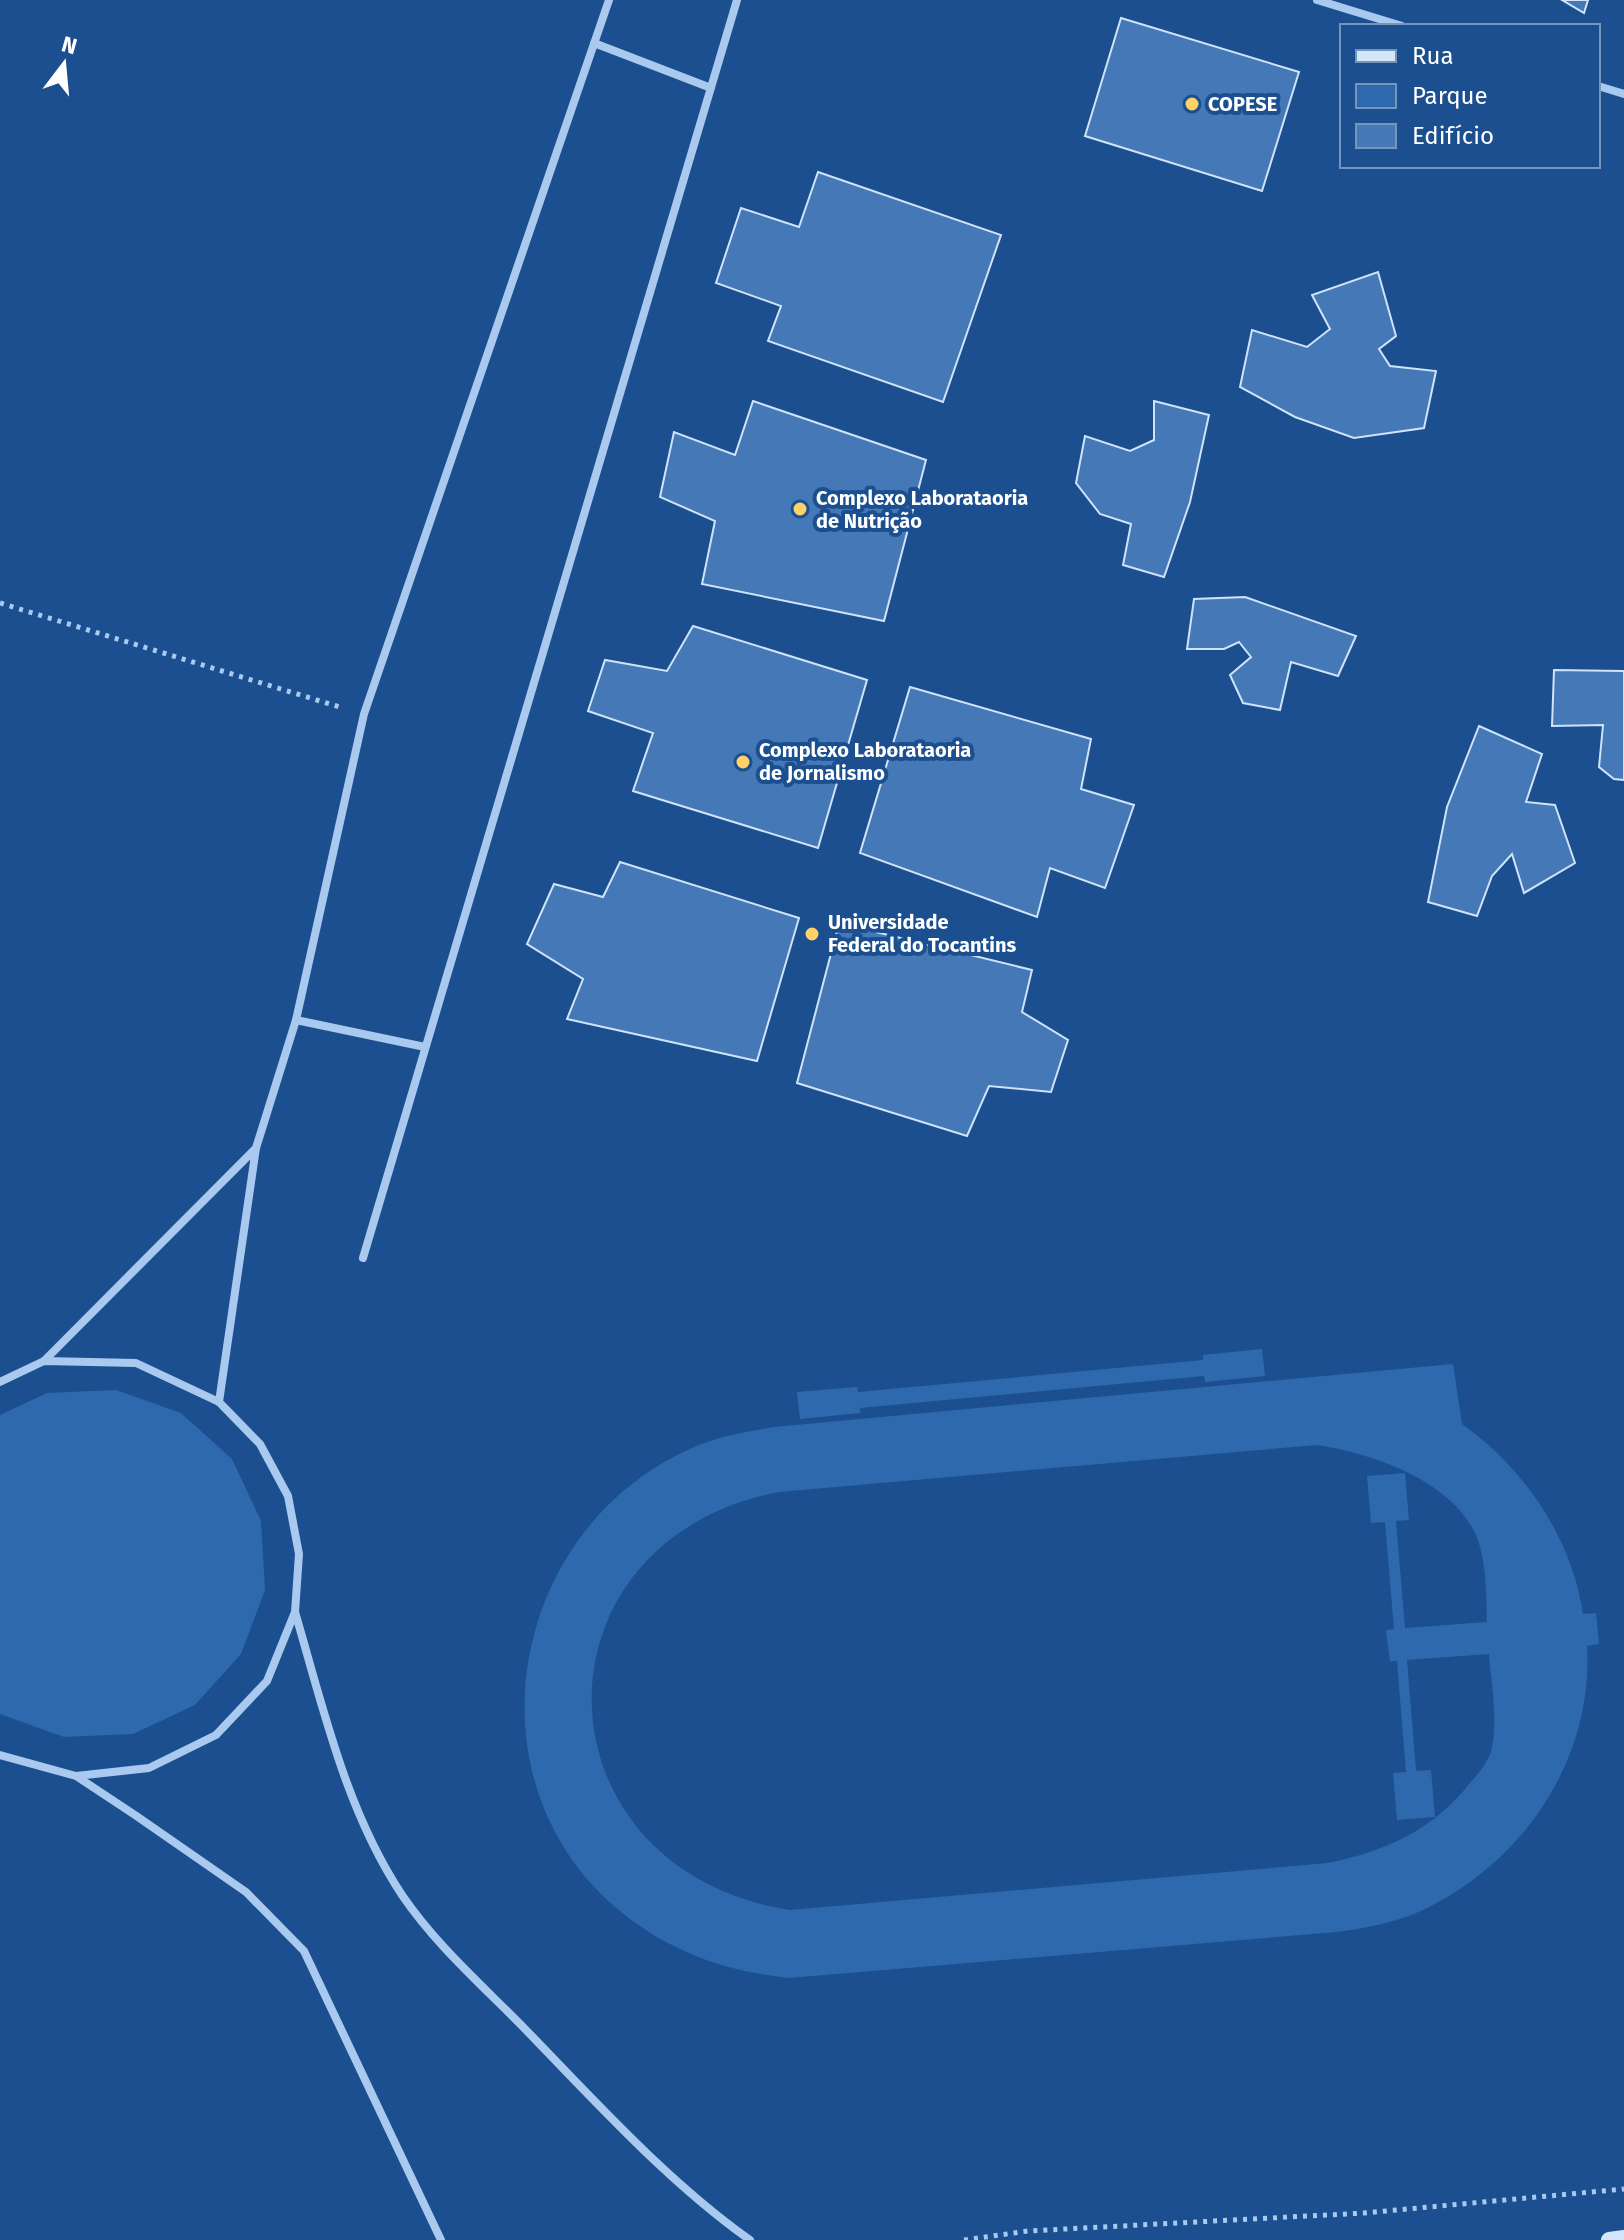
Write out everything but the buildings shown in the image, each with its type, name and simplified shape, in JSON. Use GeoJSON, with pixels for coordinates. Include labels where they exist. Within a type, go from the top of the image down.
{"type":"FeatureCollection","features":[{"type":"Feature","properties":{"kind":"main road"},"geometry":{"type":"LineString","coordinates":[[1609,2240],[1624,2238]]}},
{"type":"Feature","properties":{"kind":"street"},"geometry":{"type":"LineString","coordinates":[[219,1402],[256,1148],[296,1020],[364,714],[609,0]]}},
{"type":"Feature","properties":{"kind":"street"},"geometry":{"type":"LineString","coordinates":[[363,1258],[737,0]]}},
{"type":"Feature","properties":{"kind":"street"},"geometry":{"type":"LineString","coordinates":[[1317,0],[1395,24]]}},
{"type":"Feature","properties":{"kind":"street"},"geometry":{"type":"LineString","coordinates":[[594,43],[711,88]]}},
{"type":"Feature","properties":{"kind":"street"},"geometry":{"type":"LineString","coordinates":[[1600,87],[1624,94]]}},
{"type":"Feature","properties":{"kind":"street"},"geometry":{"type":"LineString","coordinates":[[296,1020],[425,1047]]}},
{"type":"Feature","properties":{"kind":"street"},"geometry":{"type":"LineString","coordinates":[[0,1382],[44,1361],[256,1148]]}},
{"type":"Feature","properties":{"kind":"street"},"geometry":{"type":"LineString","coordinates":[[44,1361],[136,1363],[219,1402],[260,1444],[288,1496],[299,1554],[295,1612],[267,1681],[216,1735],[149,1768],[76,1776]]}},
{"type":"Feature","properties":{"kind":"street"},"geometry":{"type":"LineString","coordinates":[[295,1612],[337,1755],[373,1842],[403,1895],[456,1958],[573,2079],[707,2210],[750,2240]]}},
{"type":"Feature","properties":{"kind":"street"},"geometry":{"type":"LineString","coordinates":[[0,1755],[76,1776],[246,1892],[304,1951],[441,2240]]}},
{"type":"Feature","properties":{"kind":"path"},"geometry":{"type":"LineString","coordinates":[[0,603],[364,714]]}},
{"type":"Feature","properties":{"kind":"path"},"geometry":{"type":"LineString","coordinates":[[964,2240],[1028,2231],[1364,2213],[1624,2189]]}},
{"type":"Feature","properties":{"kind":"green space"},"geometry":{"type":"Polygon","coordinates":[[[1262,1349],[1265,1376],[1205,1382],[1204,1376],[860,1408],[860,1413],[800,1419],[797,1392],[857,1387],[858,1392],[1203,1360],[1203,1355],[1262,1349]]]}},
{"type":"Feature","properties":{"kind":"green space"},"geometry":{"type":"Polygon","coordinates":[[[1453,1364],[1462,1424],[1485,1442],[1525,1483],[1542,1507],[1568,1558],[1583,1614],[1596,1613],[1599,1644],[1587,1646],[1586,1688],[1578,1729],[1564,1768],[1544,1804],[1520,1837],[1491,1866],[1457,1891],[1421,1911],[1369,1927],[789,1978],[748,1972],[691,1954],[637,1924],[581,1872],[544,1810],[527,1741],[527,1671],[544,1603],[578,1541],[628,1488],[692,1448],[732,1435],[774,1427],[1453,1364]],[[1317,1445],[779,1492],[695,1522],[636,1572],[602,1635],[592,1704],[606,1773],[643,1835],[705,1883],[790,1910],[1328,1863],[1389,1845],[1440,1814],[1477,1775],[1491,1752],[1494,1712],[1489,1654],[1407,1660],[1416,1771],[1431,1770],[1435,1817],[1397,1820],[1393,1773],[1406,1772],[1397,1661],[1390,1661],[1386,1630],[1394,1629],[1385,1522],[1371,1523],[1367,1476],[1405,1473],[1409,1520],[1396,1521],[1405,1628],[1487,1622],[1484,1564],[1474,1531],[1446,1497],[1406,1472],[1317,1445]]]}},
{"type":"Feature","properties":{"kind":"green space"},"geometry":{"type":"Polygon","coordinates":[[[116,1390],[181,1413],[232,1459],[261,1521],[265,1590],[241,1654],[195,1705],[133,1734],[64,1737],[0,1714],[0,1415],[47,1393],[116,1390]]]}},
{"type":"Feature","properties":{"kind":"place","name":"COPESE"},"geometry":{"type":"Point","coordinates":[1192,104]}},
{"type":"Feature","properties":{"kind":"place","name":"Complexo Laborataoria de Nutrição"},"geometry":{"type":"Point","coordinates":[800,509]}},
{"type":"Feature","properties":{"kind":"place","name":"Complexo Laborataoria de Jornalismo"},"geometry":{"type":"Point","coordinates":[743,762]}},
{"type":"Feature","properties":{"kind":"place","name":"Universidade Federal do Tocantins"},"geometry":{"type":"Point","coordinates":[812,934]}}]}
